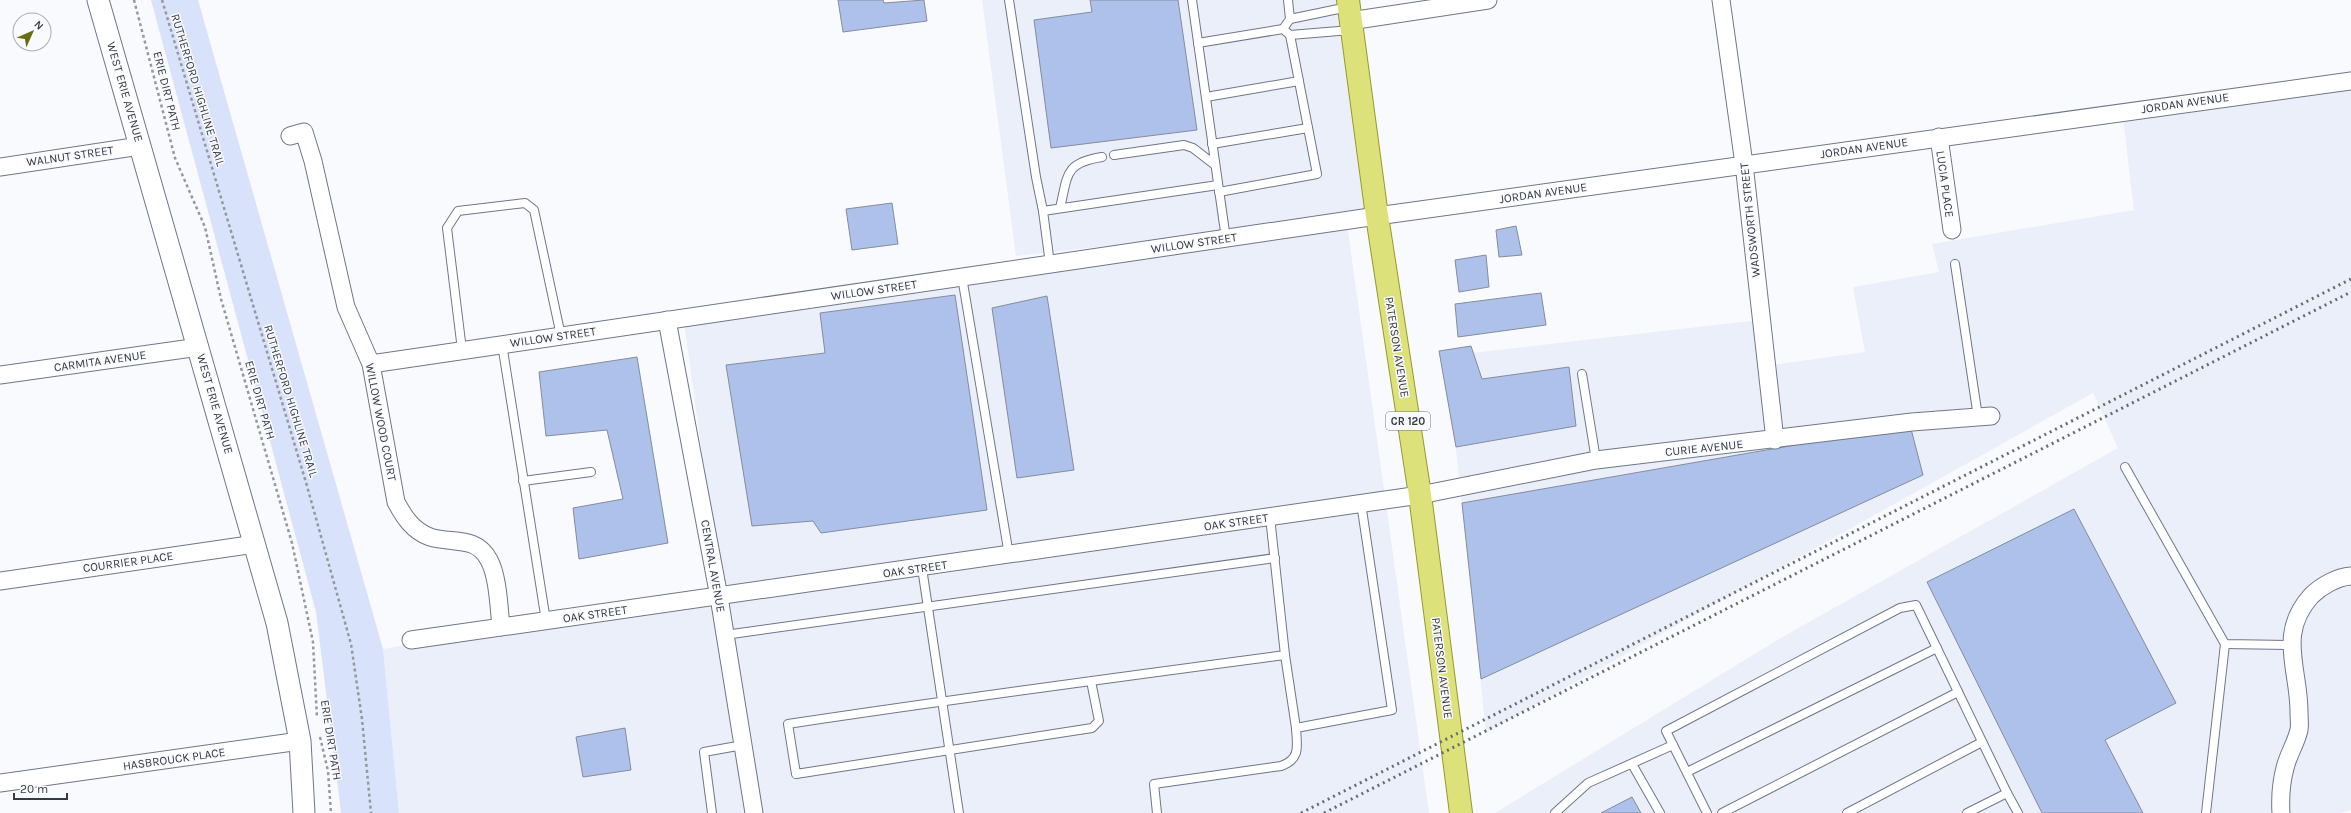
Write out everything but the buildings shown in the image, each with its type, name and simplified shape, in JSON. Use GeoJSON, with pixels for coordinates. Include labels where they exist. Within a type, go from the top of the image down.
{"type":"FeatureCollection","features":[{"type":"Feature","properties":{"kind":"main road","name":"PATERSON AVENUE"},"geometry":{"type":"LineString","coordinates":[[1350,15],[1376,216],[1420,495],[1460,813]]}},
{"type":"Feature","properties":{"kind":"street","name":"WEST ERIE AVENUE"},"geometry":{"type":"LineString","coordinates":[[98,0],[256,544],[277,623],[300,741],[304,813]]}},
{"type":"Feature","properties":{"kind":"street"},"geometry":{"type":"LineString","coordinates":[[1350,15],[1488,0]]}},
{"type":"Feature","properties":{"kind":"street","name":"WADSWORTH STREET"},"geometry":{"type":"LineString","coordinates":[[1721,0],[1744,164],[1775,440]]}},
{"type":"Feature","properties":{"kind":"street","name":"JORDAN AVENUE"},"geometry":{"type":"LineString","coordinates":[[1376,216],[2351,81]]}},
{"type":"Feature","properties":{"kind":"street","name":"WILLOW WOOD COURT"},"geometry":{"type":"LineString","coordinates":[[290,136],[304,132],[313,161],[346,306],[371,364],[396,502],[404,517],[416,529],[429,536],[462,540],[473,544],[483,551],[490,562],[494,573],[501,627]]}},
{"type":"Feature","properties":{"kind":"street","name":"LUCIA PLACE"},"geometry":{"type":"LineString","coordinates":[[1938,137],[1952,230]]}},
{"type":"Feature","properties":{"kind":"street","name":"WALNUT STREET"},"geometry":{"type":"LineString","coordinates":[[0,167],[140,146]]}},
{"type":"Feature","properties":{"kind":"street","name":"WILLOW STREET"},"geometry":{"type":"LineString","coordinates":[[371,364],[1376,216]]}},
{"type":"Feature","properties":{"kind":"street","name":"CENTRAL AVENUE"},"geometry":{"type":"LineString","coordinates":[[667,320],[719,597],[754,813]]}},
{"type":"Feature","properties":{"kind":"street","name":"CARMITA AVENUE"},"geometry":{"type":"LineString","coordinates":[[0,376],[199,348]]}},
{"type":"Feature","properties":{"kind":"street","name":"CURIE AVENUE"},"geometry":{"type":"LineString","coordinates":[[1420,495],[1596,460],[1775,440],[1912,422],[1984,416]]}},
{"type":"Feature","properties":{"kind":"street","name":"OAK STREET"},"geometry":{"type":"LineString","coordinates":[[411,640],[922,568],[1362,502],[1420,495]]}},
{"type":"Feature","properties":{"kind":"street","name":"COURRIER PLACE"},"geometry":{"type":"LineString","coordinates":[[0,581],[256,544]]}},
{"type":"Feature","properties":{"kind":"street"},"geometry":{"type":"LineString","coordinates":[[2281,813],[2280,793],[2285,768],[2299,730],[2299,707],[2291,645],[2295,620],[2303,605],[2314,592],[2330,582],[2351,576]]}},
{"type":"Feature","properties":{"kind":"street","name":"HASBROUCK PLACE"},"geometry":{"type":"LineString","coordinates":[[0,784],[300,741]]}},
{"type":"Feature","properties":{"kind":"lane"},"geometry":{"type":"LineString","coordinates":[[1009,0],[1036,177],[1043,211],[1050,264]]}},
{"type":"Feature","properties":{"kind":"lane"},"geometry":{"type":"LineString","coordinates":[[1192,0],[1226,238]]}},
{"type":"Feature","properties":{"kind":"lane"},"geometry":{"type":"LineString","coordinates":[[1198,43],[1283,29],[1290,19],[1288,0]]}},
{"type":"Feature","properties":{"kind":"lane"},"geometry":{"type":"LineString","coordinates":[[1290,19],[1350,15]]}},
{"type":"Feature","properties":{"kind":"lane"},"geometry":{"type":"LineString","coordinates":[[1290,35],[1350,15]]}},
{"type":"Feature","properties":{"kind":"lane"},"geometry":{"type":"LineString","coordinates":[[1043,211],[1219,189],[1317,174],[1290,35],[1283,29]]}},
{"type":"Feature","properties":{"kind":"lane"},"geometry":{"type":"LineString","coordinates":[[1206,97],[1299,82]]}},
{"type":"Feature","properties":{"kind":"lane"},"geometry":{"type":"LineString","coordinates":[[1212,144],[1308,128]]}},
{"type":"Feature","properties":{"kind":"lane"},"geometry":{"type":"LineString","coordinates":[[1114,155],[1184,145],[1193,148],[1215,165]]}},
{"type":"Feature","properties":{"kind":"lane"},"geometry":{"type":"LineString","coordinates":[[1060,208],[1068,174],[1074,166],[1083,160],[1102,157]]}},
{"type":"Feature","properties":{"kind":"lane"},"geometry":{"type":"LineString","coordinates":[[462,350],[448,228],[458,211],[525,203],[534,210],[561,336]]}},
{"type":"Feature","properties":{"kind":"lane"},"geometry":{"type":"LineString","coordinates":[[1955,264],[1984,416]]}},
{"type":"Feature","properties":{"kind":"lane"},"geometry":{"type":"LineString","coordinates":[[962,277],[1008,555]]}},
{"type":"Feature","properties":{"kind":"lane"},"geometry":{"type":"LineString","coordinates":[[502,344],[546,621]]}},
{"type":"Feature","properties":{"kind":"lane"},"geometry":{"type":"LineString","coordinates":[[1582,374],[1596,460]]}},
{"type":"Feature","properties":{"kind":"lane"},"geometry":{"type":"LineString","coordinates":[[2125,467],[2225,644],[2206,813]]}},
{"type":"Feature","properties":{"kind":"lane"},"geometry":{"type":"LineString","coordinates":[[524,481],[591,472]]}},
{"type":"Feature","properties":{"kind":"lane"},"geometry":{"type":"LineString","coordinates":[[1296,728],[1392,710],[1362,502]]}},
{"type":"Feature","properties":{"kind":"lane"},"geometry":{"type":"LineString","coordinates":[[1157,813],[1154,784],[1282,766],[1290,763],[1297,754],[1296,728],[1285,655],[1270,517]]}},
{"type":"Feature","properties":{"kind":"lane"},"geometry":{"type":"LineString","coordinates":[[725,635],[1274,558]]}},
{"type":"Feature","properties":{"kind":"lane"},"geometry":{"type":"LineString","coordinates":[[922,568],[958,813]]}},
{"type":"Feature","properties":{"kind":"lane"},"geometry":{"type":"LineString","coordinates":[[1707,813],[1666,731],[1900,608],[1916,605],[2006,793],[2018,813]]}},
{"type":"Feature","properties":{"kind":"lane"},"geometry":{"type":"LineString","coordinates":[[2225,644],[2291,645]]}},
{"type":"Feature","properties":{"kind":"lane"},"geometry":{"type":"LineString","coordinates":[[1687,772],[1937,648]]}},
{"type":"Feature","properties":{"kind":"lane"},"geometry":{"type":"LineString","coordinates":[[1091,681],[1099,721],[1092,728],[796,774],[788,724],[942,701],[1091,681],[1285,655]]}},
{"type":"Feature","properties":{"kind":"lane"},"geometry":{"type":"LineString","coordinates":[[1722,813],[1958,692]]}},
{"type":"Feature","properties":{"kind":"lane"},"geometry":{"type":"LineString","coordinates":[[1847,813],[1982,742]]}},
{"type":"Feature","properties":{"kind":"lane"},"geometry":{"type":"LineString","coordinates":[[712,813],[704,752],[743,745]]}},
{"type":"Feature","properties":{"kind":"lane"},"geometry":{"type":"LineString","coordinates":[[1555,813],[1588,783],[1673,745]]}},
{"type":"Feature","properties":{"kind":"lane"},"geometry":{"type":"LineString","coordinates":[[1632,764],[1660,813]]}},
{"type":"Feature","properties":{"kind":"lane"},"geometry":{"type":"LineString","coordinates":[[1967,813],[2006,793]]}},
{"type":"Feature","properties":{"kind":"path","name":"ERIE DIRT PATH"},"geometry":{"type":"LineString","coordinates":[[134,0],[175,158],[205,227],[221,299],[292,543],[313,642],[317,719]]}},
{"type":"Feature","properties":{"kind":"path","name":"RUTHERFORD HIGHLINE TRAIL"},"geometry":{"type":"LineString","coordinates":[[162,0],[305,478],[351,644],[362,719],[372,813]]}},
{"type":"Feature","properties":{"kind":"path","name":"ERIE DIRT PATH"},"geometry":{"type":"LineString","coordinates":[[320,734],[328,771],[331,813]]}},
{"type":"Feature","properties":{"kind":"shaded area"},"geometry":{"type":"Polygon","coordinates":[[[151,0],[198,0],[383,649],[399,813],[341,813],[316,612],[151,0]]]}},
{"type":"Feature","properties":{"kind":"shaded area"},"geometry":{"type":"Polygon","coordinates":[[[982,0],[1348,0],[1377,216],[1016,256],[982,0]]]}},
{"type":"Feature","properties":{"kind":"shaded area"},"geometry":{"type":"Polygon","coordinates":[[[2351,74],[2351,810],[2340,813],[1495,813],[1779,639],[2118,448],[2093,393],[1486,732],[1446,356],[1759,320],[1766,366],[1865,352],[1853,287],[1939,272],[1932,244],[2134,210],[2122,110],[2351,74]]]}},
{"type":"Feature","properties":{"kind":"shaded area"},"geometry":{"type":"Polygon","coordinates":[[[1347,224],[1429,813],[399,813],[383,649],[721,592],[684,322],[1347,224]]]}},
{"type":"Feature","properties":{"kind":"railway"},"geometry":{"type":"LineString","coordinates":[[1301,813],[2351,279]]}},
{"type":"Feature","properties":{"kind":"railway"},"geometry":{"type":"LineString","coordinates":[[1324,813],[2351,292]]}}]}
